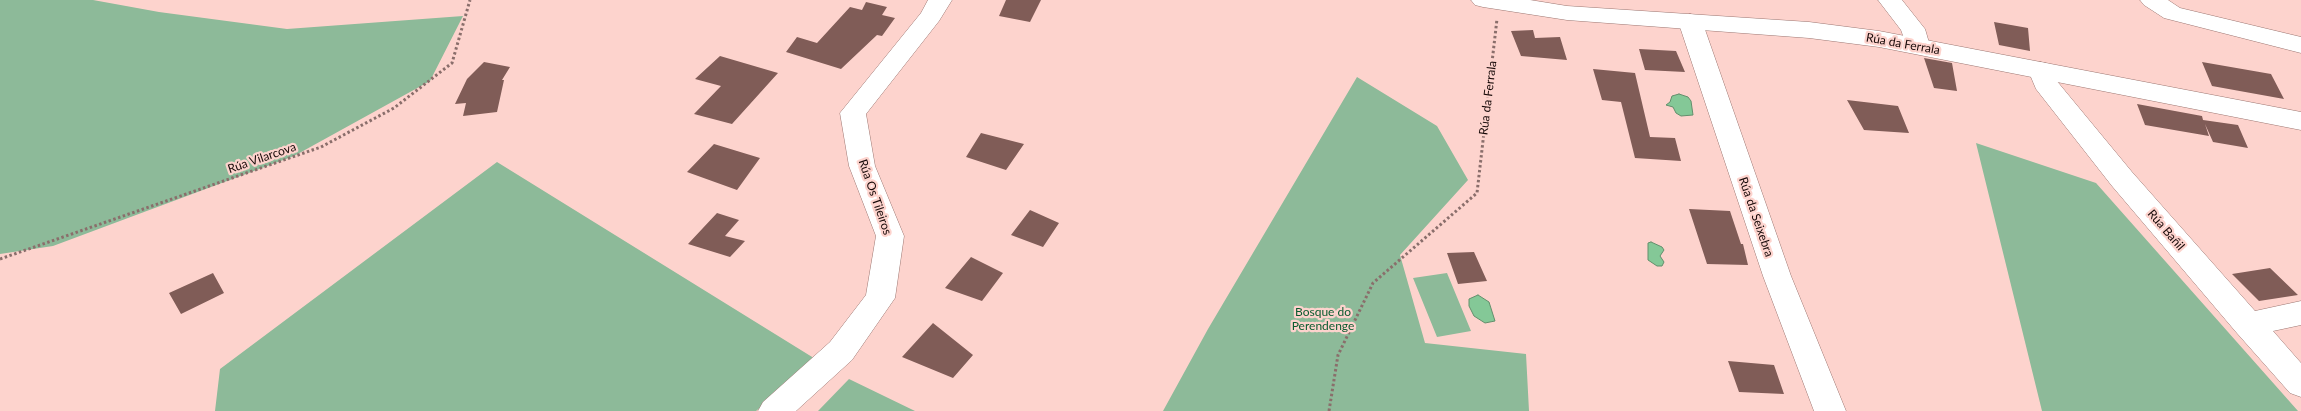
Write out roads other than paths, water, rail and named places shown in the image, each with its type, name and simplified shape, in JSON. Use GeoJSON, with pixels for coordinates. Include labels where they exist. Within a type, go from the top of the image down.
{"type":"FeatureCollection","features":[{"type":"Feature","properties":{"kind":"street","name":"Rúa Os Tileiros"},"geometry":{"type":"LineString","coordinates":[[774,411],[841,351],[880,298],[890,236],[862,166],[852,114],[931,16],[940,0]]}},
{"type":"Feature","properties":{"kind":"street"},"geometry":{"type":"LineString","coordinates":[[1890,0],[1913,29],[1918,46]]}},
{"type":"Feature","properties":{"kind":"street"},"geometry":{"type":"LineString","coordinates":[[2152,0],[2172,13],[2301,45]]}},
{"type":"Feature","properties":{"kind":"street","name":"Rúa da Ferrala"},"geometry":{"type":"LineString","coordinates":[[1491,2],[1566,13],[1690,20],[1809,30],[1918,46],[2301,121]]}},
{"type":"Feature","properties":{"kind":"street","name":"Rúa da Seixebra"},"geometry":{"type":"LineString","coordinates":[[1690,20],[1777,276],[1830,411]]}},
{"type":"Feature","properties":{"kind":"street","name":"Rúa Bañil"},"geometry":{"type":"LineString","coordinates":[[2040,70],[2045,83],[2116,171],[2301,384]]}},
{"type":"Feature","properties":{"kind":"street"},"geometry":{"type":"LineString","coordinates":[[2247,324],[2301,313]]}},
{"type":"Feature","properties":{"kind":"park label","name":"Bosque do Perendenge"},"geometry":{"type":"Point","coordinates":[1323,319]}}]}
